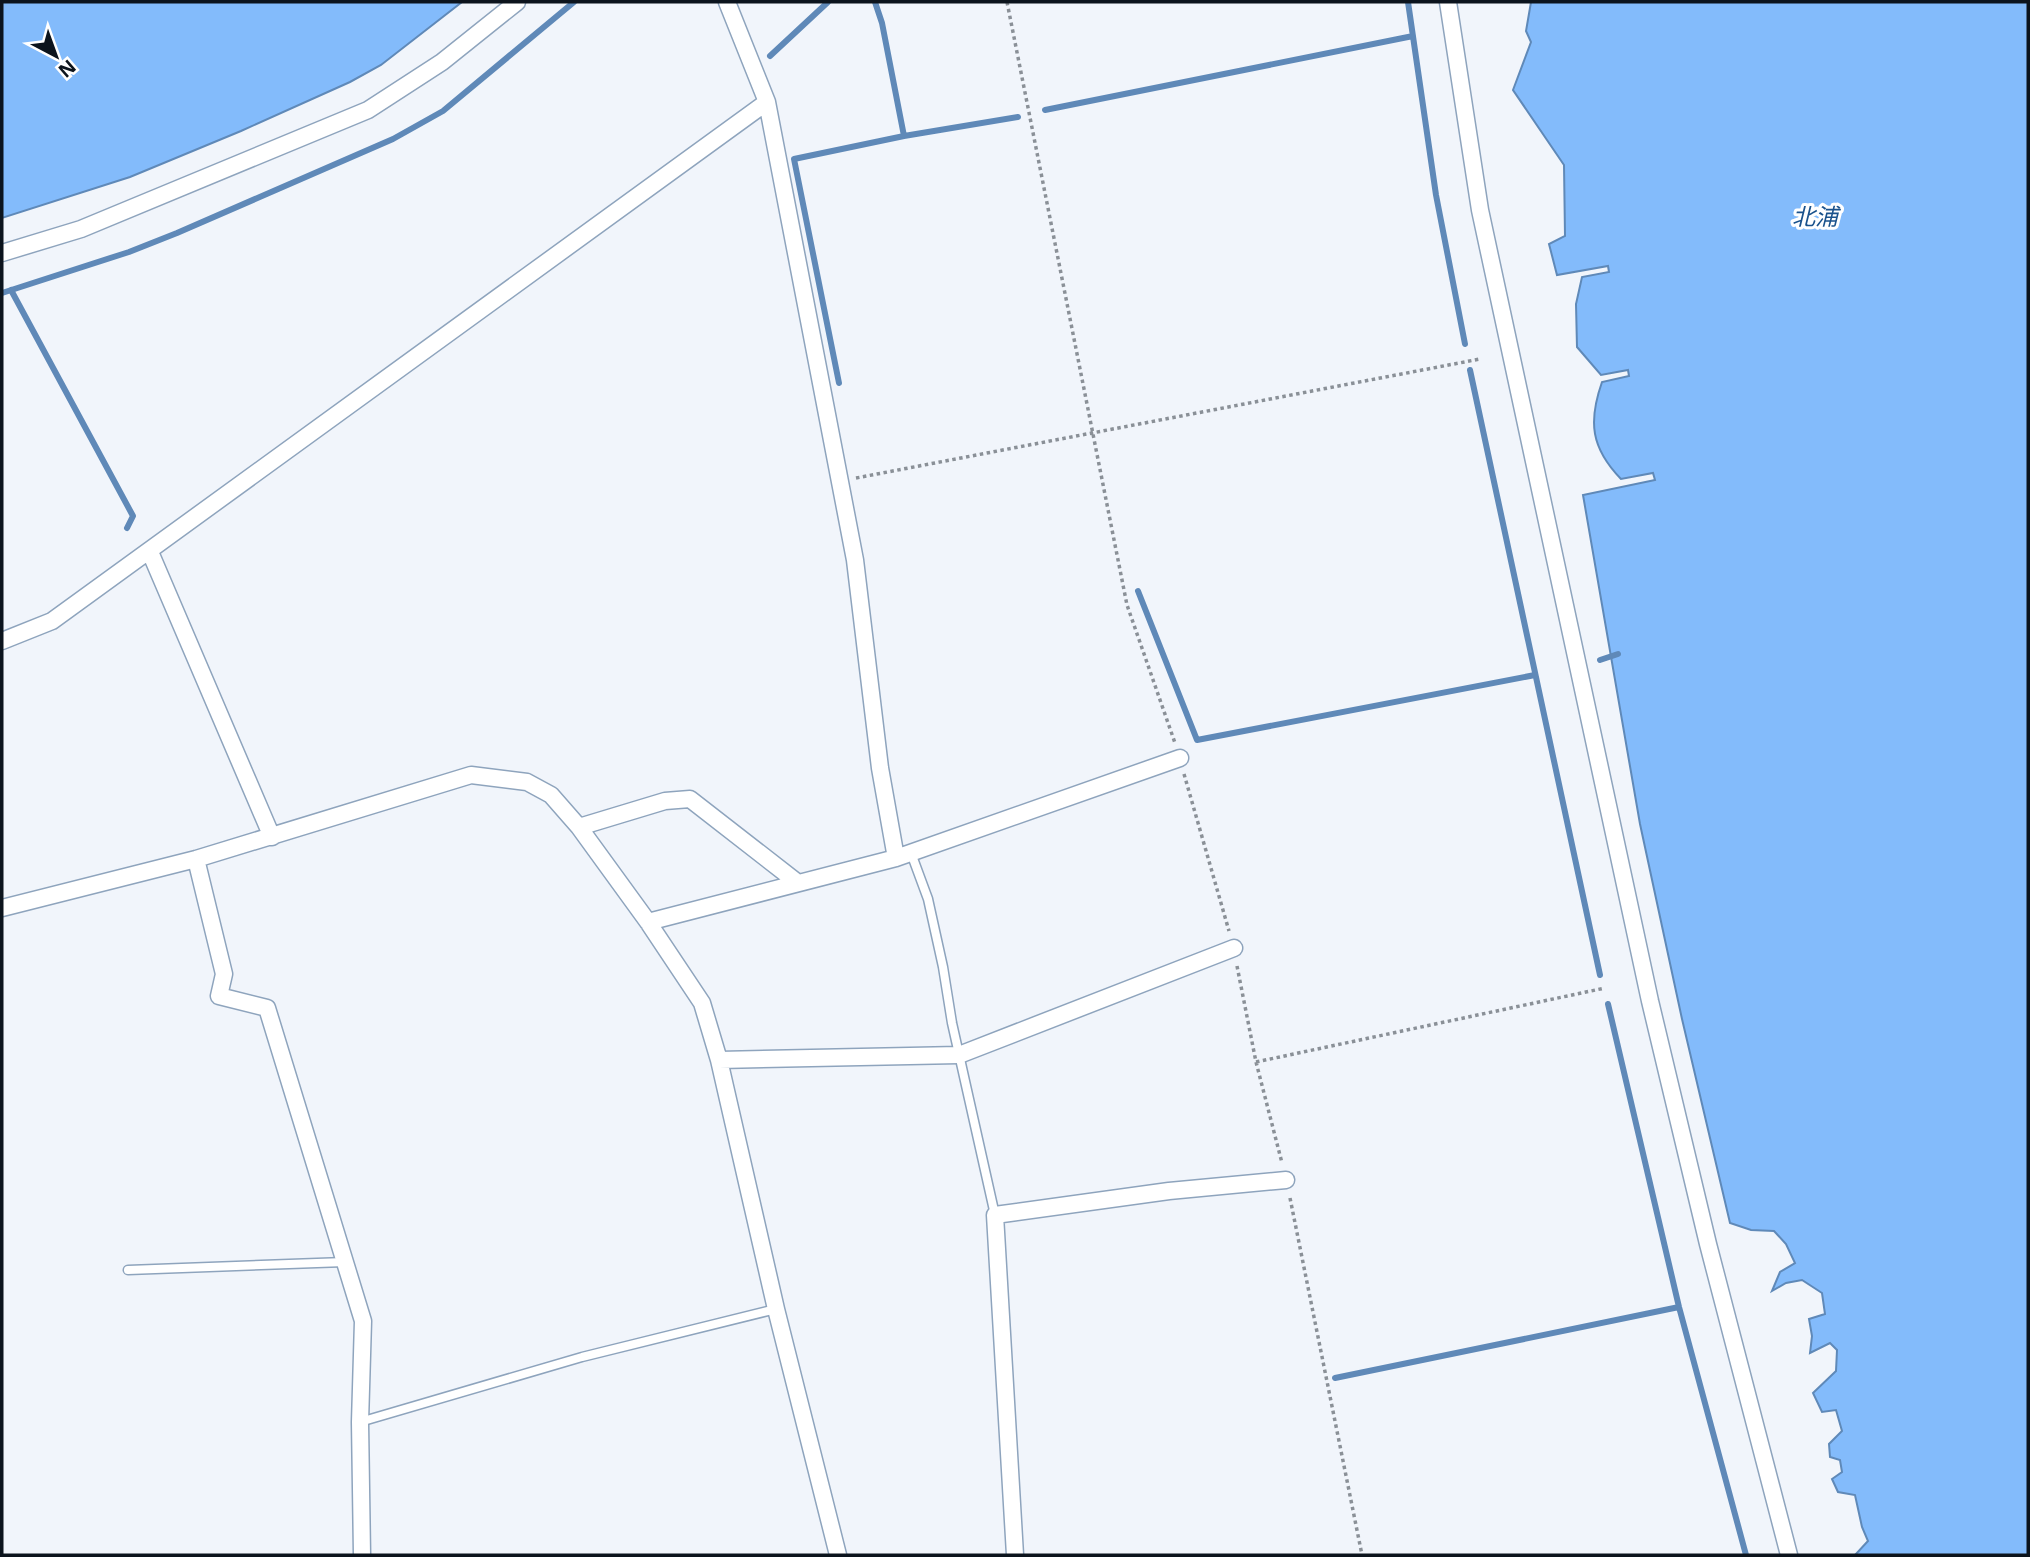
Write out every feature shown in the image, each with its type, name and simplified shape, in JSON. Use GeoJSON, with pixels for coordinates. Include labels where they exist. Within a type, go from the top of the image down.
{"type":"FeatureCollection","features":[{"type":"Feature","properties":{"kind":"street"},"geometry":{"type":"LineString","coordinates":[[2,253],[81,229],[368,110],[442,62],[517,2]]}},
{"type":"Feature","properties":{"kind":"street"},"geometry":{"type":"LineString","coordinates":[[727,2],[767,102],[855,560],[880,768],[904,856]]}},
{"type":"Feature","properties":{"kind":"street"},"geometry":{"type":"LineString","coordinates":[[1448,2],[1480,210],[1650,1001],[1708,1244],[1789,1555]]}},
{"type":"Feature","properties":{"kind":"street"},"geometry":{"type":"LineString","coordinates":[[2,641],[52,621],[150,552],[767,102]]}},
{"type":"Feature","properties":{"kind":"street"},"geometry":{"type":"LineString","coordinates":[[150,552],[272,837]]}},
{"type":"Feature","properties":{"kind":"street"},"geometry":{"type":"LineString","coordinates":[[648,922],[904,856],[1180,758]]}},
{"type":"Feature","properties":{"kind":"street"},"geometry":{"type":"LineString","coordinates":[[2,908],[196,859],[471,775],[527,782],[551,795],[579,827],[648,922],[702,1003],[719,1060],[776,1309],[838,1555]]}},
{"type":"Feature","properties":{"kind":"street"},"geometry":{"type":"LineString","coordinates":[[579,827],[665,801],[690,799],[798,883]]}},
{"type":"Feature","properties":{"kind":"street"},"geometry":{"type":"LineString","coordinates":[[196,859],[224,974],[219,996],[267,1008],[363,1321],[360,1422],[362,1555]]}},
{"type":"Feature","properties":{"kind":"street"},"geometry":{"type":"LineString","coordinates":[[719,1060],[959,1055],[1234,948]]}},
{"type":"Feature","properties":{"kind":"street"},"geometry":{"type":"LineString","coordinates":[[1015,1555],[995,1215],[1169,1191],[1286,1180]]}},
{"type":"Feature","properties":{"kind":"lane"},"geometry":{"type":"LineString","coordinates":[[904,856],[928,899],[995,1215]]}},
{"type":"Feature","properties":{"kind":"lane"},"geometry":{"type":"LineString","coordinates":[[128,1270],[345,1262]]}},
{"type":"Feature","properties":{"kind":"lane"},"geometry":{"type":"LineString","coordinates":[[360,1422],[582,1357],[776,1309]]}},
{"type":"Feature","properties":{"kind":"path"},"geometry":{"type":"LineString","coordinates":[[1007,2],[1128,605],[1180,758],[1234,948],[1256,1062],[1286,1180],[1363,1555]]}},
{"type":"Feature","properties":{"kind":"path"},"geometry":{"type":"LineString","coordinates":[[840,481],[1480,359]]}},
{"type":"Feature","properties":{"kind":"path"},"geometry":{"type":"LineString","coordinates":[[1256,1062],[1605,988]]}},
{"type":"Feature","properties":{"kind":"water"},"geometry":{"type":"Polygon","coordinates":[[[2,2],[462,2],[381,65],[350,82],[130,177],[2,218],[2,2]]]}},
{"type":"Feature","properties":{"kind":"water","name":"北浦"},"geometry":{"type":"Polygon","coordinates":[[[1531,2],[2028,2],[2028,1555],[1855,1555],[1868,1541],[1855,1495],[1838,1492],[1832,1479],[1842,1472],[1840,1460],[1830,1457],[1829,1444],[1842,1431],[1836,1410],[1822,1412],[1813,1393],[1836,1371],[1837,1350],[1830,1343],[1810,1353],[1812,1336],[1809,1319],[1825,1314],[1822,1293],[1802,1280],[1786,1283],[1772,1291],[1780,1272],[1795,1263],[1786,1244],[1774,1231],[1751,1230],[1730,1223],[1640,824],[1583,495],[1655,480],[1653,473],[1621,479],[1603,456],[1595,434],[1595,410],[1602,382],[1629,376],[1628,370],[1601,375],[1577,347],[1576,304],[1582,277],[1609,272],[1608,266],[1557,275],[1549,244],[1565,236],[1564,165],[1513,90],[1531,42],[1526,31],[1531,2]]]}},
{"type":"Feature","properties":{"kind":"waterway"},"geometry":{"type":"LineString","coordinates":[[2,293],[129,252],[393,139],[443,111],[574,2]]}},
{"type":"Feature","properties":{"kind":"waterway"},"geometry":{"type":"LineString","coordinates":[[770,56],[828,2]]}},
{"type":"Feature","properties":{"kind":"waterway"},"geometry":{"type":"LineString","coordinates":[[875,2],[882,23],[904,136]]}},
{"type":"Feature","properties":{"kind":"waterway"},"geometry":{"type":"LineString","coordinates":[[1408,2],[1436,195],[1465,344]]}},
{"type":"Feature","properties":{"kind":"waterway"},"geometry":{"type":"LineString","coordinates":[[1045,110],[1413,36]]}},
{"type":"Feature","properties":{"kind":"waterway"},"geometry":{"type":"LineString","coordinates":[[839,383],[794,159],[904,136],[1018,117]]}},
{"type":"Feature","properties":{"kind":"waterway"},"geometry":{"type":"LineString","coordinates":[[11,290],[133,516],[127,528]]}},
{"type":"Feature","properties":{"kind":"waterway"},"geometry":{"type":"LineString","coordinates":[[1470,370],[1600,975]]}},
{"type":"Feature","properties":{"kind":"waterway"},"geometry":{"type":"LineString","coordinates":[[1138,591],[1197,740],[1535,675]]}},
{"type":"Feature","properties":{"kind":"waterway"},"geometry":{"type":"LineString","coordinates":[[1600,660],[1618,654]]}},
{"type":"Feature","properties":{"kind":"waterway"},"geometry":{"type":"LineString","coordinates":[[1608,1004],[1679,1307],[1746,1555]]}},
{"type":"Feature","properties":{"kind":"waterway"},"geometry":{"type":"LineString","coordinates":[[1335,1378],[1679,1307]]}}]}
